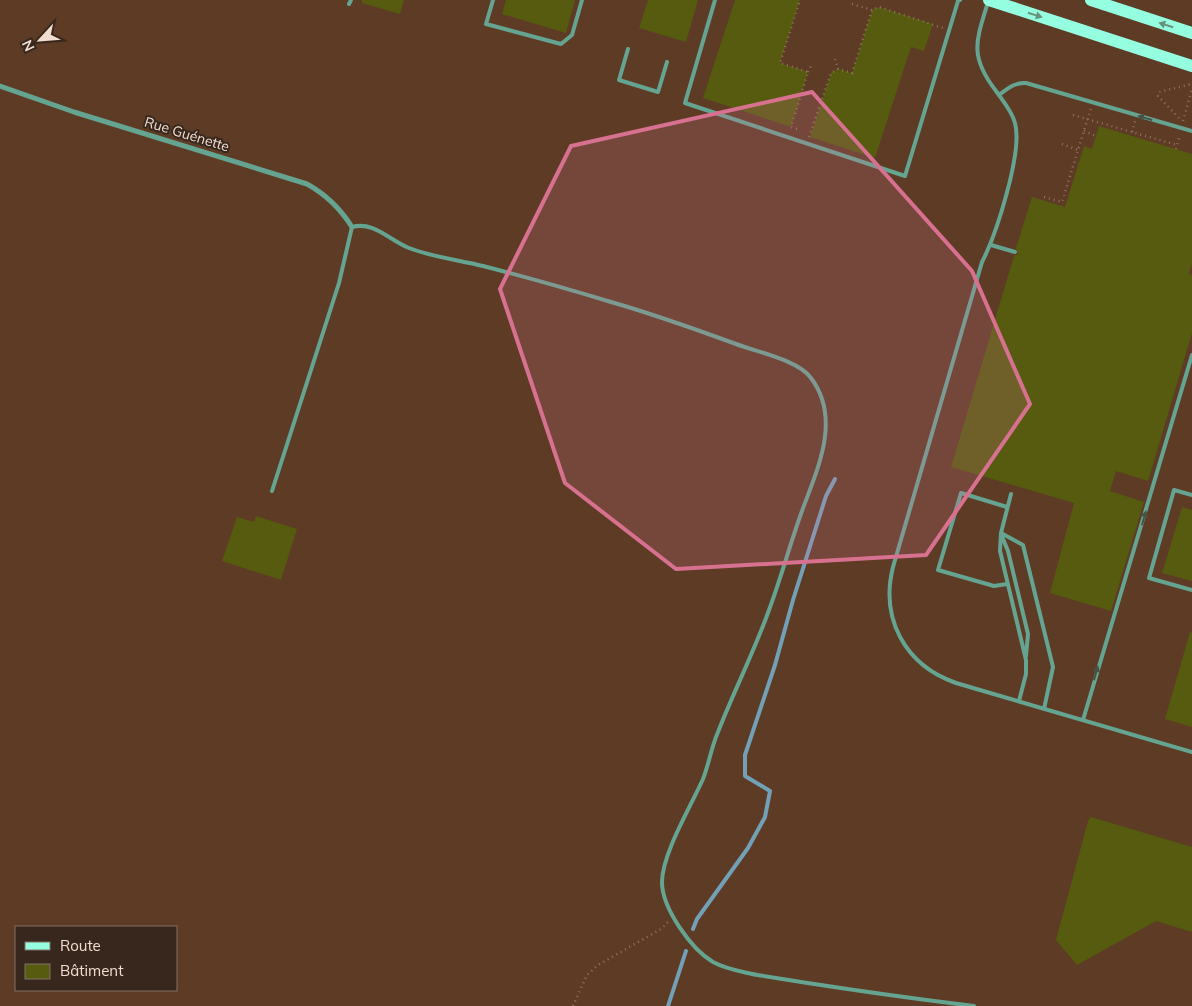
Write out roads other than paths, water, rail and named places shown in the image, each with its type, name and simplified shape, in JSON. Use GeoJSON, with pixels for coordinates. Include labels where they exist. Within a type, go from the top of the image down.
{"type":"FeatureCollection","features":[{"type":"Feature","properties":{"kind":"main road"},"geometry":{"type":"LineString","coordinates":[[989,0],[1192,66]]}},
{"type":"Feature","properties":{"kind":"main road"},"geometry":{"type":"LineString","coordinates":[[1091,0],[1192,33]]}},
{"type":"Feature","properties":{"kind":"street","name":"Rue Guénette"},"geometry":{"type":"LineString","coordinates":[[0,86],[74,112],[307,184],[321,191],[332,200],[352,227]]}},
{"type":"Feature","properties":{"kind":"lane"},"geometry":{"type":"LineString","coordinates":[[493,0],[486,24],[561,44],[572,35],[582,0]]}},
{"type":"Feature","properties":{"kind":"lane"},"geometry":{"type":"LineString","coordinates":[[715,0],[684,103],[904,176],[958,1],[960,0]]}},
{"type":"Feature","properties":{"kind":"lane"},"geometry":{"type":"LineString","coordinates":[[989,0],[979,34],[977,58],[980,68],[1013,117],[1017,141],[1014,164],[991,245],[982,262],[893,567],[890,599],[894,623],[901,638],[915,658],[927,668],[948,680],[1192,752]]}},
{"type":"Feature","properties":{"kind":"lane"},"geometry":{"type":"LineString","coordinates":[[628,49],[619,80],[658,92],[667,62]]}},
{"type":"Feature","properties":{"kind":"lane"},"geometry":{"type":"LineString","coordinates":[[999,95],[1011,86],[1021,82],[1192,131]]}},
{"type":"Feature","properties":{"kind":"lane"},"geometry":{"type":"LineString","coordinates":[[272,491],[339,283],[352,227],[359,225],[374,228],[408,248],[515,274],[657,315],[794,365],[809,376],[818,390],[827,428],[818,468],[786,555],[769,609],[718,732],[701,783],[666,861],[662,880],[664,898],[672,916],[693,944],[712,961],[727,967],[768,977],[974,1006]]}},
{"type":"Feature","properties":{"kind":"lane"},"geometry":{"type":"LineString","coordinates":[[991,245],[1015,252]]}},
{"type":"Feature","properties":{"kind":"lane"},"geometry":{"type":"LineString","coordinates":[[1083,720],[1192,355]]}},
{"type":"Feature","properties":{"kind":"lane"},"geometry":{"type":"LineString","coordinates":[[1192,495],[1174,490],[1149,578],[1192,590]]}},
{"type":"Feature","properties":{"kind":"lane"},"geometry":{"type":"LineString","coordinates":[[1007,507],[961,493],[938,570],[994,586],[1008,584]]}},
{"type":"Feature","properties":{"kind":"lane"},"geometry":{"type":"LineString","coordinates":[[1011,494],[1000,533],[1000,551],[1026,660]]}},
{"type":"Feature","properties":{"kind":"lane"},"geometry":{"type":"LineString","coordinates":[[1000,533],[1008,551],[1028,634],[1026,674],[1019,701]]}},
{"type":"Feature","properties":{"kind":"lane"},"geometry":{"type":"LineString","coordinates":[[1000,533],[1023,545],[1053,666],[1044,709]]}},
{"type":"Feature","properties":{"kind":"waterway"},"geometry":{"type":"LineString","coordinates":[[693,929],[697,919],[748,848],[765,817],[770,791],[745,776],[745,755],[775,665],[793,600],[826,496],[835,479]]}},
{"type":"Feature","properties":{"kind":"waterway"},"geometry":{"type":"LineString","coordinates":[[668,1006],[686,951]]}}]}
